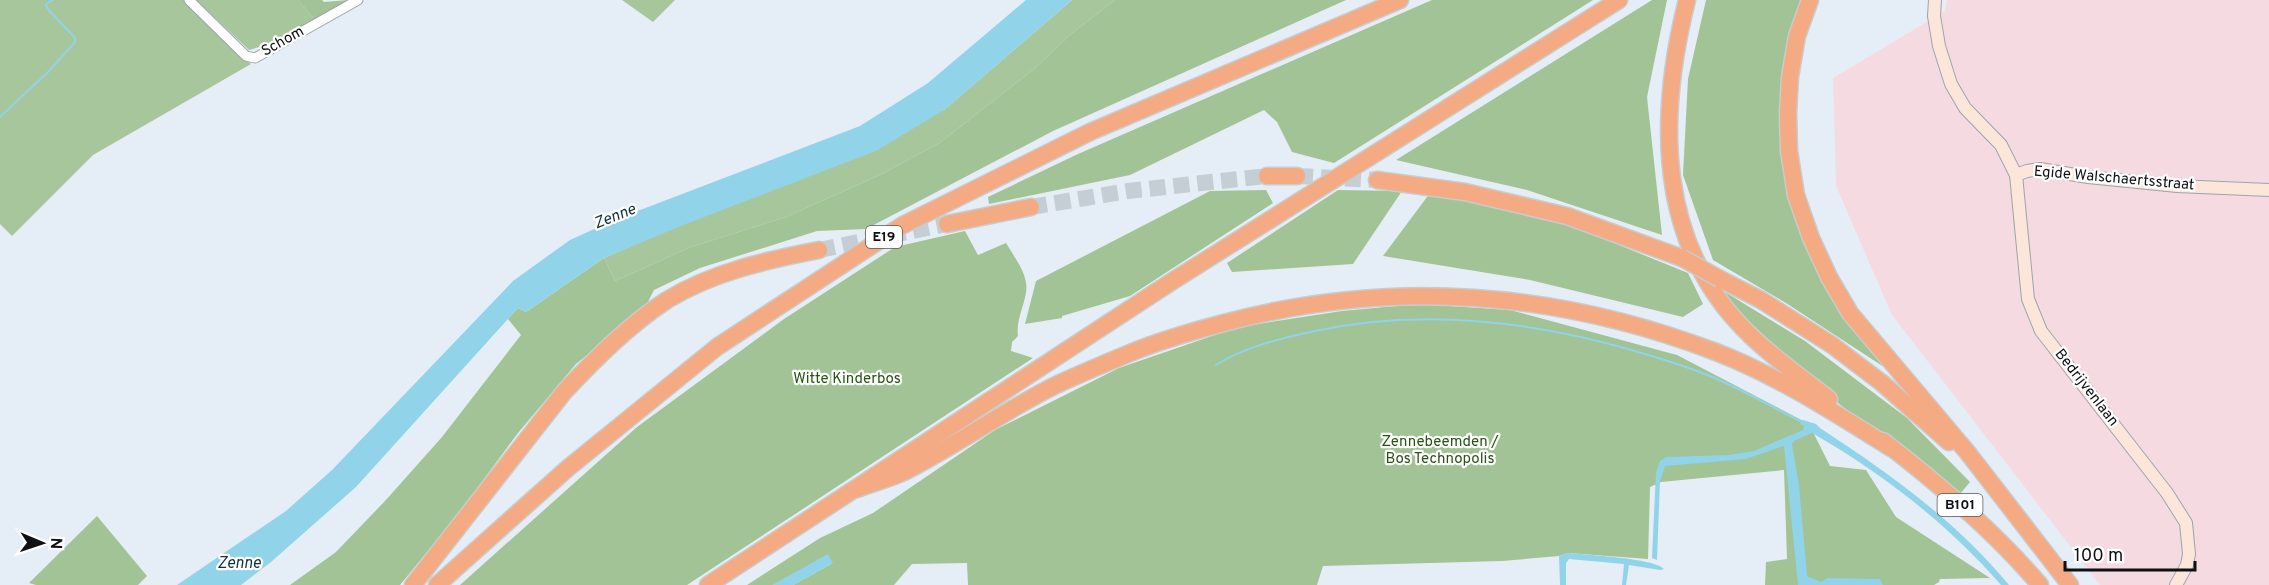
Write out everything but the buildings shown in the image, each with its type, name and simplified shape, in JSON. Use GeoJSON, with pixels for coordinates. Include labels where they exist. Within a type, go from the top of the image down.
{"type":"FeatureCollection","features":[{"type":"Feature","properties":{"kind":"highway","name":"E19"},"geometry":{"type":"LineString","coordinates":[[437,585],[568,468],[717,347],[903,225],[1090,132],[1400,0]]}},
{"type":"Feature","properties":{"kind":"highway"},"geometry":{"type":"LineString","coordinates":[[708,585],[1171,282],[1619,0]]}},
{"type":"Feature","properties":{"kind":"highway"},"geometry":{"type":"LineString","coordinates":[[1687,0],[1680,27],[1670,94],[1669,144],[1670,171],[1678,216],[1696,262],[1710,287],[1750,335],[1891,448]]}},
{"type":"Feature","properties":{"kind":"highway"},"geometry":{"type":"LineString","coordinates":[[1810,0],[1797,36],[1790,77],[1788,113],[1796,195],[1811,238],[1829,277],[1850,313],[1981,471]]}},
{"type":"Feature","properties":{"kind":"highway"},"geometry":{"type":"LineString","coordinates":[[1267,176],[1297,176]]}},
{"type":"Feature","properties":{"kind":"highway"},"geometry":{"type":"LineString","coordinates":[[1377,180],[1464,192],[1567,216],[1682,258],[1761,300],[1832,345],[1882,383],[1981,471]]}},
{"type":"Feature","properties":{"kind":"highway"},"geometry":{"type":"LineString","coordinates":[[947,224],[1031,207]]}},
{"type":"Feature","properties":{"kind":"highway"},"geometry":{"type":"LineString","coordinates":[[413,585],[564,392],[589,365],[626,332],[667,300],[709,280],[757,263],[819,250]]}},
{"type":"Feature","properties":{"kind":"highway"},"geometry":{"type":"LineString","coordinates":[[857,489],[902,473],[1058,384],[1134,351],[1257,314],[1319,302],[1379,296],[1441,295],[1492,298],[1599,316],[1657,333],[1718,353],[1769,378],[1823,405],[1891,448]]}},
{"type":"Feature","properties":{"kind":"highway","name":"B101"},"geometry":{"type":"LineString","coordinates":[[1891,448],[1944,489],[2025,567],[2040,585]]}},
{"type":"Feature","properties":{"kind":"highway","name":"B101"},"geometry":{"type":"LineString","coordinates":[[1981,471],[2070,585]]}},
{"type":"Feature","properties":{"kind":"main road","name":"Egide Walschaertsstraat"},"geometry":{"type":"LineString","coordinates":[[1935,0],[1934,16],[1939,46],[1951,84],[1965,108],[2001,146],[2016,175],[2040,169],[2088,177],[2177,186],[2269,190]]}},
{"type":"Feature","properties":{"kind":"main road","name":"Bedrijvenlaan"},"geometry":{"type":"LineString","coordinates":[[2016,175],[2026,282],[2031,308],[2042,331],[2181,512],[2188,534],[2189,554],[2187,565],[2175,584]]}},
{"type":"Feature","properties":{"kind":"street","name":"Schom"},"geometry":{"type":"LineString","coordinates":[[189,0],[246,56],[255,58],[358,0]]}},
{"type":"Feature","properties":{"kind":"shaded area"},"geometry":{"type":"Polygon","coordinates":[[[1947,0],[2269,0],[2269,585],[2100,585],[1892,315],[1836,186],[1833,78],[1945,11],[1947,0]]]}},
{"type":"Feature","properties":{"kind":"green space"},"geometry":{"type":"Polygon","coordinates":[[[0,0],[184,0],[251,64],[93,155],[12,236],[0,224],[0,0]]]}},
{"type":"Feature","properties":{"kind":"green space"},"geometry":{"type":"Polygon","coordinates":[[[196,0],[298,0],[315,20],[266,45],[249,50],[196,0]]]}},
{"type":"Feature","properties":{"kind":"green space"},"geometry":{"type":"Polygon","coordinates":[[[298,0],[322,0],[324,2],[349,0],[315,20],[298,0]]]}},
{"type":"Feature","properties":{"kind":"green space"},"geometry":{"type":"Polygon","coordinates":[[[622,0],[675,0],[653,22],[622,0]]]}},
{"type":"Feature","properties":{"kind":"green space"},"geometry":{"type":"Polygon","coordinates":[[[1072,0],[1115,0],[1071,34],[1034,69],[941,142],[882,174],[786,217],[691,247],[615,281],[604,258],[944,110],[1072,0]]]}},
{"type":"Feature","properties":{"kind":"green space"},"geometry":{"type":"Polygon","coordinates":[[[1115,0],[1346,0],[1053,131],[866,229],[817,231],[700,268],[654,290],[645,308],[576,364],[518,433],[459,513],[400,585],[290,585],[336,552],[442,437],[521,335],[508,319],[518,308],[526,312],[604,258],[615,281],[691,247],[786,217],[882,174],[941,142],[1034,69],[1071,34],[1115,0]]]}},
{"type":"Feature","properties":{"kind":"green space"},"geometry":{"type":"Polygon","coordinates":[[[1432,0],[1593,0],[1334,163],[1292,152],[1277,122],[1264,110],[1130,175],[989,204],[988,197],[1078,154],[1432,0]]]}},
{"type":"Feature","properties":{"kind":"green space"},"geometry":{"type":"Polygon","coordinates":[[[1652,0],[1667,0],[1647,97],[1662,235],[1527,190],[1396,160],[1652,0]]]}},
{"type":"Feature","properties":{"kind":"green space"},"geometry":{"type":"Polygon","coordinates":[[[1706,0],[1802,0],[1789,33],[1782,136],[1793,213],[1837,303],[1887,369],[1786,303],[1713,260],[1683,175],[1688,79],[1706,0]]]}},
{"type":"Feature","properties":{"kind":"green space"},"geometry":{"type":"Polygon","coordinates":[[[1266,190],[1273,203],[1130,296],[1062,316],[1062,318],[1025,324],[1036,281],[1210,191],[1266,190]]]}},
{"type":"Feature","properties":{"kind":"green space"},"geometry":{"type":"Polygon","coordinates":[[[1338,190],[1402,191],[1353,264],[1232,272],[1227,263],[1338,190]]]}},
{"type":"Feature","properties":{"kind":"green space"},"geometry":{"type":"Polygon","coordinates":[[[1430,193],[1550,217],[1688,273],[1703,304],[1683,317],[1530,280],[1383,256],[1430,193]]]}},
{"type":"Feature","properties":{"kind":"green space","name":"Witte Kinderbos"},"geometry":{"type":"Polygon","coordinates":[[[965,231],[978,255],[1006,243],[1021,267],[1025,278],[1026,295],[1018,322],[1018,336],[1012,342],[1011,351],[1033,358],[687,585],[460,585],[637,427],[784,319],[895,247],[965,231]]]}},
{"type":"Feature","properties":{"kind":"green space"},"geometry":{"type":"Polygon","coordinates":[[[1725,292],[1805,341],[1907,418],[1970,482],[1960,494],[1837,402],[1777,352],[1725,297],[1725,292]]]}},
{"type":"Feature","properties":{"kind":"green space","name":"Zennebeemden / Bos Technopolis"},"geometry":{"type":"Polygon","coordinates":[[[1418,304],[1510,310],[1677,355],[1809,424],[1830,466],[1866,470],[1896,517],[1990,578],[1940,579],[1934,585],[1765,585],[1766,562],[1787,559],[1784,470],[1661,482],[1650,487],[1648,559],[1568,553],[1559,556],[1502,561],[1323,566],[1317,585],[968,585],[967,563],[912,564],[894,585],[793,585],[833,563],[773,585],[747,585],[820,538],[873,513],[995,430],[1119,368],[1238,327],[1342,311],[1418,304]]]}},
{"type":"Feature","properties":{"kind":"green space"},"geometry":{"type":"Polygon","coordinates":[[[97,516],[147,576],[138,585],[36,585],[29,583],[97,516]]]}},
{"type":"Feature","properties":{"kind":"water","name":"Zenne"},"geometry":{"type":"Polygon","coordinates":[[[1026,0],[1072,0],[944,110],[876,151],[604,258],[526,312],[518,308],[356,487],[271,562],[241,585],[177,585],[286,511],[332,470],[513,281],[570,240],[614,220],[860,126],[928,83],[1026,0]]]}},
{"type":"Feature","properties":{"kind":"water"},"geometry":{"type":"Polygon","coordinates":[[[1803,420],[1816,424],[1920,499],[1967,540],[2009,585],[2001,585],[1959,541],[1913,501],[1864,465],[1812,433],[1792,444],[1799,485],[1807,576],[1821,582],[1827,578],[1880,579],[1883,585],[1798,585],[1784,446],[1746,459],[1665,466],[1660,481],[1657,560],[1652,558],[1656,472],[1660,461],[1666,457],[1729,455],[1754,451],[1803,430],[1804,426],[1800,424],[1803,420]]]}},
{"type":"Feature","properties":{"kind":"water"},"geometry":{"type":"Polygon","coordinates":[[[1568,553],[1647,562],[1664,569],[1629,565],[1626,585],[1622,585],[1624,564],[1569,559],[1566,563],[1566,585],[1560,585],[1559,556],[1568,553]]]}},
{"type":"Feature","properties":{"kind":"water"},"geometry":{"type":"Polygon","coordinates":[[[828,554],[833,563],[793,585],[772,585],[828,554]]]}},
{"type":"Feature","properties":{"kind":"waterway"},"geometry":{"type":"LineString","coordinates":[[0,117],[49,71],[75,42],[75,38],[47,8],[46,4],[53,0]]}},
{"type":"Feature","properties":{"kind":"waterway"},"geometry":{"type":"LineString","coordinates":[[1216,365],[1264,344],[1355,324],[1435,319],[1476,321],[1556,332],[1668,361],[1731,386],[1802,422]]}},
{"type":"Feature","properties":{"kind":"tunnel"},"geometry":{"type":"LineString","coordinates":[[1031,207],[1128,191],[1267,176]]}},
{"type":"Feature","properties":{"kind":"tunnel"},"geometry":{"type":"LineString","coordinates":[[1297,176],[1377,180]]}},
{"type":"Feature","properties":{"kind":"tunnel"},"geometry":{"type":"LineString","coordinates":[[819,250],[947,224]]}}]}
